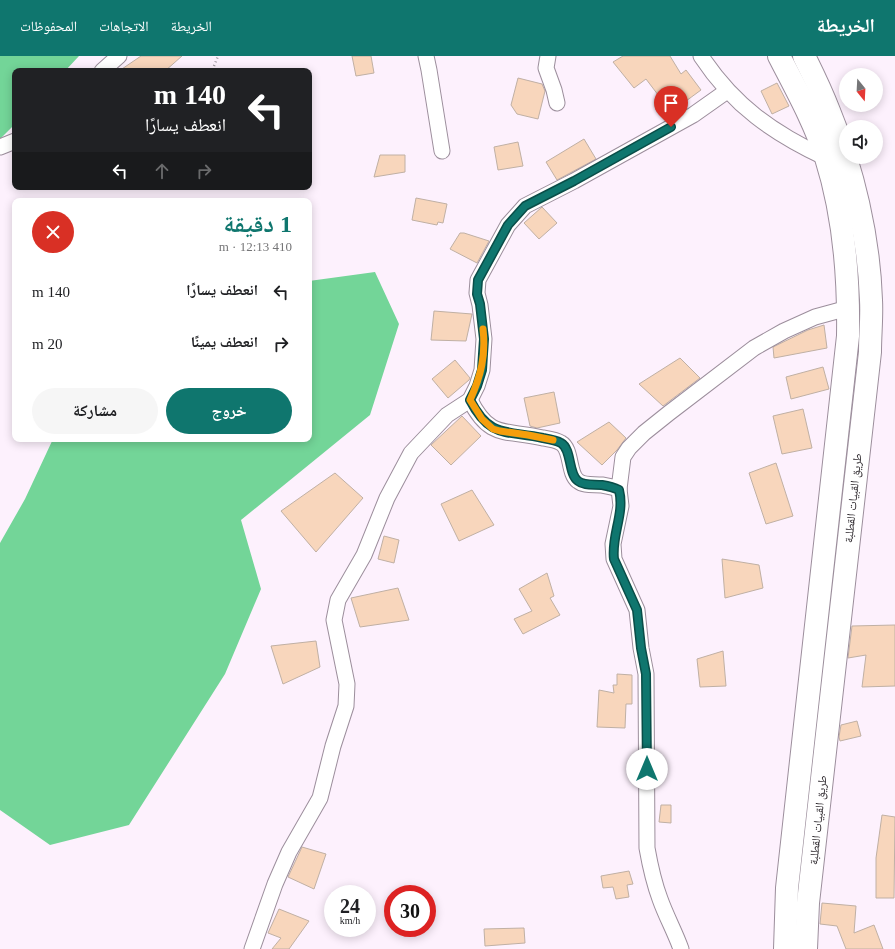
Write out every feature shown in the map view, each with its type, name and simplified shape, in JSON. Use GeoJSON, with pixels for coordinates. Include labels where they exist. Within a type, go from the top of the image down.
{"type":"FeatureCollection","features":[{"type":"Feature","properties":{"kind":"main road"},"geometry":{"type":"LineString","coordinates":[[779,56],[801,100],[826,158],[834,188],[846,261],[848,308],[848,336],[788,888],[796,941]]}},
{"type":"Feature","properties":{"kind":"main road","name":"طريق القبيات القطلبة"},"geometry":{"type":"LineString","coordinates":[[796,941],[808,903],[870,352],[871,301],[866,242],[855,190],[830,112],[804,56]]}},
{"type":"Feature","properties":{"kind":"street"},"geometry":{"type":"LineString","coordinates":[[105,68],[118,56]]}},
{"type":"Feature","properties":{"kind":"street"},"geometry":{"type":"LineString","coordinates":[[426,56],[442,151]]}},
{"type":"Feature","properties":{"kind":"street"},"geometry":{"type":"LineString","coordinates":[[548,56],[546,68],[557,103]]}},
{"type":"Feature","properties":{"kind":"street"},"geometry":{"type":"LineString","coordinates":[[701,56],[727,91],[761,121],[778,133],[826,158]]}},
{"type":"Feature","properties":{"kind":"street"},"geometry":{"type":"LineString","coordinates":[[252,949],[275,884],[289,852],[320,798],[333,746],[346,706],[347,684],[334,620],[338,600],[364,554],[387,498],[412,453],[447,415],[470,400],[477,386],[482,370],[484,339],[480,304],[477,294],[478,280],[508,225],[525,206],[574,181],[680,122],[727,91]]}},
{"type":"Feature","properties":{"kind":"street"},"geometry":{"type":"LineString","coordinates":[[0,147],[12,142]]}},
{"type":"Feature","properties":{"kind":"street"},"geometry":{"type":"LineString","coordinates":[[681,949],[652,875],[647,848],[646,674],[641,648],[637,610],[614,559],[613,544],[622,500],[619,490],[623,457],[629,448],[644,433],[754,348],[784,331],[815,317],[848,308]]}},
{"type":"Feature","properties":{"kind":"street"},"geometry":{"type":"LineString","coordinates":[[470,400],[482,419],[493,429],[561,442],[566,449],[574,478],[580,483],[611,486],[619,490]]}},
{"type":"Feature","properties":{"kind":"path"},"geometry":{"type":"LineString","coordinates":[[214,66],[218,56]]}},
{"type":"Feature","properties":{"kind":"green space"},"geometry":{"type":"Polygon","coordinates":[[[0,56],[79,56],[68,68],[12,68],[12,127],[0,139],[0,56]]]}},
{"type":"Feature","properties":{"kind":"green space"},"geometry":{"type":"Polygon","coordinates":[[[375,272],[399,324],[370,415],[241,520],[261,589],[225,674],[129,825],[50,845],[0,810],[0,543],[25,499],[52,442],[312,442],[312,281],[375,272]]]}},
{"type":"Feature","properties":{"kind":"building"},"geometry":{"type":"Polygon","coordinates":[[[141,56],[182,56],[168,68],[123,68],[141,56]]]}},
{"type":"Feature","properties":{"kind":"building"},"geometry":{"type":"Polygon","coordinates":[[[352,56],[371,56],[374,73],[356,76],[352,56]]]}},
{"type":"Feature","properties":{"kind":"building"},"geometry":{"type":"Polygon","coordinates":[[[623,56],[670,56],[681,74],[686,70],[701,90],[671,112],[646,79],[634,88],[613,62],[623,56]]]}},
{"type":"Feature","properties":{"kind":"building"},"geometry":{"type":"Polygon","coordinates":[[[518,78],[542,84],[545,91],[538,119],[517,114],[511,105],[518,78]]]}},
{"type":"Feature","properties":{"kind":"building"},"geometry":{"type":"Polygon","coordinates":[[[777,83],[789,106],[772,114],[761,91],[777,83]]]}},
{"type":"Feature","properties":{"kind":"building"},"geometry":{"type":"Polygon","coordinates":[[[584,139],[596,159],[557,180],[546,162],[584,139]]]}},
{"type":"Feature","properties":{"kind":"building"},"geometry":{"type":"Polygon","coordinates":[[[518,142],[523,166],[498,170],[494,147],[518,142]]]}},
{"type":"Feature","properties":{"kind":"building"},"geometry":{"type":"Polygon","coordinates":[[[380,155],[405,155],[405,172],[374,177],[380,155]]]}},
{"type":"Feature","properties":{"kind":"building"},"geometry":{"type":"Polygon","coordinates":[[[416,198],[447,204],[443,223],[438,222],[437,225],[412,220],[416,198]]]}},
{"type":"Feature","properties":{"kind":"building"},"geometry":{"type":"Polygon","coordinates":[[[542,207],[557,223],[539,239],[524,223],[542,207]]]}},
{"type":"Feature","properties":{"kind":"building"},"geometry":{"type":"Polygon","coordinates":[[[460,233],[489,241],[477,263],[450,249],[460,233]]]}},
{"type":"Feature","properties":{"kind":"building"},"geometry":{"type":"Polygon","coordinates":[[[434,311],[472,314],[466,341],[431,340],[434,311]]]}},
{"type":"Feature","properties":{"kind":"building"},"geometry":{"type":"Polygon","coordinates":[[[824,325],[827,348],[774,358],[773,347],[808,330],[824,325]]]}},
{"type":"Feature","properties":{"kind":"building"},"geometry":{"type":"Polygon","coordinates":[[[680,358],[700,378],[663,406],[639,384],[680,358]]]}},
{"type":"Feature","properties":{"kind":"building"},"geometry":{"type":"Polygon","coordinates":[[[455,360],[470,378],[448,398],[432,379],[455,360]]]}},
{"type":"Feature","properties":{"kind":"building"},"geometry":{"type":"Polygon","coordinates":[[[823,367],[829,389],[791,399],[786,377],[823,367]]]}},
{"type":"Feature","properties":{"kind":"building"},"geometry":{"type":"Polygon","coordinates":[[[554,392],[560,423],[537,428],[530,426],[524,398],[554,392]]]}},
{"type":"Feature","properties":{"kind":"building"},"geometry":{"type":"Polygon","coordinates":[[[803,409],[812,448],[782,454],[773,416],[803,409]]]}},
{"type":"Feature","properties":{"kind":"building"},"geometry":{"type":"Polygon","coordinates":[[[462,416],[481,436],[451,465],[431,445],[462,416]]]}},
{"type":"Feature","properties":{"kind":"building"},"geometry":{"type":"Polygon","coordinates":[[[609,422],[626,438],[617,450],[602,465],[577,442],[609,422]]]}},
{"type":"Feature","properties":{"kind":"building"},"geometry":{"type":"Polygon","coordinates":[[[776,463],[793,516],[766,524],[749,473],[776,463]]]}},
{"type":"Feature","properties":{"kind":"building"},"geometry":{"type":"Polygon","coordinates":[[[335,473],[363,498],[316,552],[281,511],[335,473]]]}},
{"type":"Feature","properties":{"kind":"building"},"geometry":{"type":"Polygon","coordinates":[[[472,490],[494,525],[459,541],[441,504],[472,490]]]}},
{"type":"Feature","properties":{"kind":"building"},"geometry":{"type":"Polygon","coordinates":[[[384,536],[399,540],[394,563],[378,559],[384,536]]]}},
{"type":"Feature","properties":{"kind":"building"},"geometry":{"type":"Polygon","coordinates":[[[722,559],[759,565],[763,588],[725,598],[722,559]]]}},
{"type":"Feature","properties":{"kind":"building"},"geometry":{"type":"Polygon","coordinates":[[[547,573],[554,596],[550,598],[560,615],[523,634],[514,619],[532,611],[519,589],[547,573]]]}},
{"type":"Feature","properties":{"kind":"building"},"geometry":{"type":"Polygon","coordinates":[[[398,588],[409,620],[360,627],[351,598],[398,588]]]}},
{"type":"Feature","properties":{"kind":"building"},"geometry":{"type":"Polygon","coordinates":[[[895,625],[895,686],[862,687],[866,655],[848,658],[852,626],[895,625]]]}},
{"type":"Feature","properties":{"kind":"building"},"geometry":{"type":"Polygon","coordinates":[[[316,641],[320,667],[283,684],[271,646],[316,641]]]}},
{"type":"Feature","properties":{"kind":"building"},"geometry":{"type":"Polygon","coordinates":[[[723,651],[726,686],[700,687],[697,659],[723,651]]]}},
{"type":"Feature","properties":{"kind":"building"},"geometry":{"type":"Polygon","coordinates":[[[617,674],[632,675],[632,704],[626,704],[625,728],[597,727],[599,690],[614,693],[613,685],[617,685],[617,674]]]}},
{"type":"Feature","properties":{"kind":"building"},"geometry":{"type":"Polygon","coordinates":[[[857,721],[861,736],[840,741],[839,737],[841,725],[857,721]]]}},
{"type":"Feature","properties":{"kind":"building"},"geometry":{"type":"Polygon","coordinates":[[[661,805],[671,805],[671,823],[659,822],[661,805]]]}},
{"type":"Feature","properties":{"kind":"building"},"geometry":{"type":"Polygon","coordinates":[[[882,815],[895,817],[894,898],[876,898],[876,858],[882,815]]]}},
{"type":"Feature","properties":{"kind":"building"},"geometry":{"type":"Polygon","coordinates":[[[302,847],[326,854],[314,889],[288,877],[302,847]]]}},
{"type":"Feature","properties":{"kind":"building"},"geometry":{"type":"Polygon","coordinates":[[[629,871],[633,884],[627,885],[629,897],[616,899],[613,887],[603,888],[601,876],[629,871]]]}},
{"type":"Feature","properties":{"kind":"building"},"geometry":{"type":"Polygon","coordinates":[[[822,903],[856,906],[854,933],[874,925],[883,949],[846,949],[837,926],[820,924],[822,903]]]}},
{"type":"Feature","properties":{"kind":"building"},"geometry":{"type":"Polygon","coordinates":[[[279,909],[309,921],[289,949],[272,949],[281,938],[268,933],[279,909]]]}},
{"type":"Feature","properties":{"kind":"building"},"geometry":{"type":"Polygon","coordinates":[[[524,928],[525,943],[485,946],[484,929],[524,928]]]}},
{"type":"Feature","properties":{"kind":"slow traffic"},"geometry":{"type":"LineString","coordinates":[[483,329],[484,339],[482,370],[477,386],[470,400],[476,412],[493,429],[553,440]]}},
{"type":"Feature","properties":{"kind":"route"},"geometry":{"type":"LineString","coordinates":[[647,769],[646,674],[641,648],[637,610],[622,579],[612,550],[621,510],[622,500],[619,490],[611,486],[580,483],[574,478],[566,449],[561,442],[493,429],[476,412],[470,400],[477,386],[482,370],[484,339],[480,304],[477,294],[478,280],[508,225],[525,206],[574,181],[671,127]]}}]}
